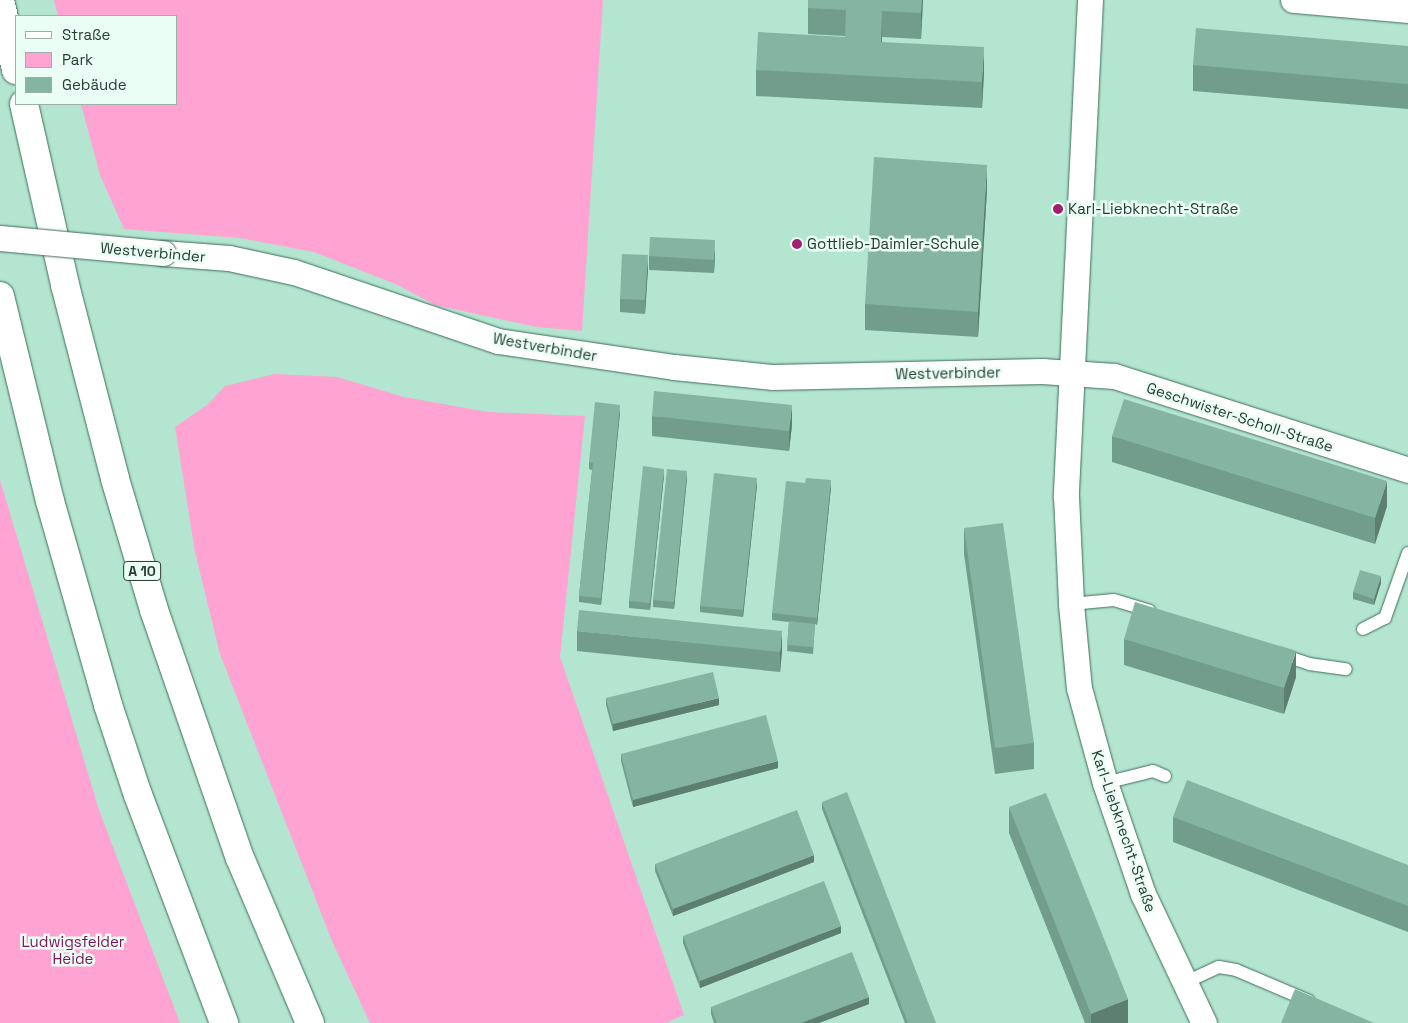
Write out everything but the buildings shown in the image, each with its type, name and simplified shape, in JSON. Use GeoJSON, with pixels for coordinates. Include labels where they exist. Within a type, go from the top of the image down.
{"type":"FeatureCollection","features":[{"type":"Feature","properties":{"kind":"highway"},"geometry":{"type":"LineString","coordinates":[[0,0],[15,66]]}},
{"type":"Feature","properties":{"kind":"highway","name":"A 10"},"geometry":{"type":"LineString","coordinates":[[24,105],[67,294],[154,610],[240,858],[310,1023]]}},
{"type":"Feature","properties":{"kind":"highway"},"geometry":{"type":"LineString","coordinates":[[0,296],[50,500],[97,668],[138,795],[224,1023]]}},
{"type":"Feature","properties":{"kind":"street","name":"Karl-Liebknecht-Straße"},"geometry":{"type":"LineString","coordinates":[[1090,0],[1066,496],[1071,604],[1079,688],[1105,783],[1143,894],[1204,1023]]}},
{"type":"Feature","properties":{"kind":"street"},"geometry":{"type":"LineString","coordinates":[[1293,0],[1408,10]]}},
{"type":"Feature","properties":{"kind":"street","name":"Westverbinder"},"geometry":{"type":"LineString","coordinates":[[0,238],[229,258],[294,272],[498,341],[674,368],[773,377],[1042,371],[1071,374]]}},
{"type":"Feature","properties":{"kind":"street","name":"Geschwister-Scholl-Straße"},"geometry":{"type":"LineString","coordinates":[[1071,374],[1114,376],[1408,470]]}},
{"type":"Feature","properties":{"kind":"lane"},"geometry":{"type":"LineString","coordinates":[[1363,629],[1385,618],[1408,553]]}},
{"type":"Feature","properties":{"kind":"lane"},"geometry":{"type":"LineString","coordinates":[[1071,604],[1114,600],[1161,615]]}},
{"type":"Feature","properties":{"kind":"lane"},"geometry":{"type":"LineString","coordinates":[[1269,651],[1309,664],[1346,669]]}},
{"type":"Feature","properties":{"kind":"lane"},"geometry":{"type":"LineString","coordinates":[[1105,783],[1153,771],[1165,776]]}},
{"type":"Feature","properties":{"kind":"lane"},"geometry":{"type":"LineString","coordinates":[[1184,983],[1219,967],[1236,970],[1318,1005]]}},
{"type":"Feature","properties":{"kind":"green space"},"geometry":{"type":"Polygon","coordinates":[[[54,0],[603,0],[582,331],[537,327],[435,305],[398,285],[314,252],[240,238],[124,229],[100,175],[81,105],[178,105],[178,15],[58,15],[54,0]]]}},
{"type":"Feature","properties":{"kind":"green space"},"geometry":{"type":"Polygon","coordinates":[[[275,374],[337,377],[404,397],[488,412],[585,416],[560,657],[684,1015],[666,1023],[370,1023],[332,941],[220,654],[195,552],[175,427],[207,405],[225,386],[275,374]]]}},
{"type":"Feature","properties":{"kind":"green space","name":"Ludwigsfelder Heide"},"geometry":{"type":"Polygon","coordinates":[[[0,480],[99,810],[180,1023],[0,1023],[0,480]]]}},
{"type":"Feature","properties":{"kind":"place","name":"Karl-Liebknecht-Straße"},"geometry":{"type":"Point","coordinates":[1058,209]}},
{"type":"Feature","properties":{"kind":"place","name":"Gottlieb-Daimler-Schule"},"geometry":{"type":"Point","coordinates":[797,244]}}]}
